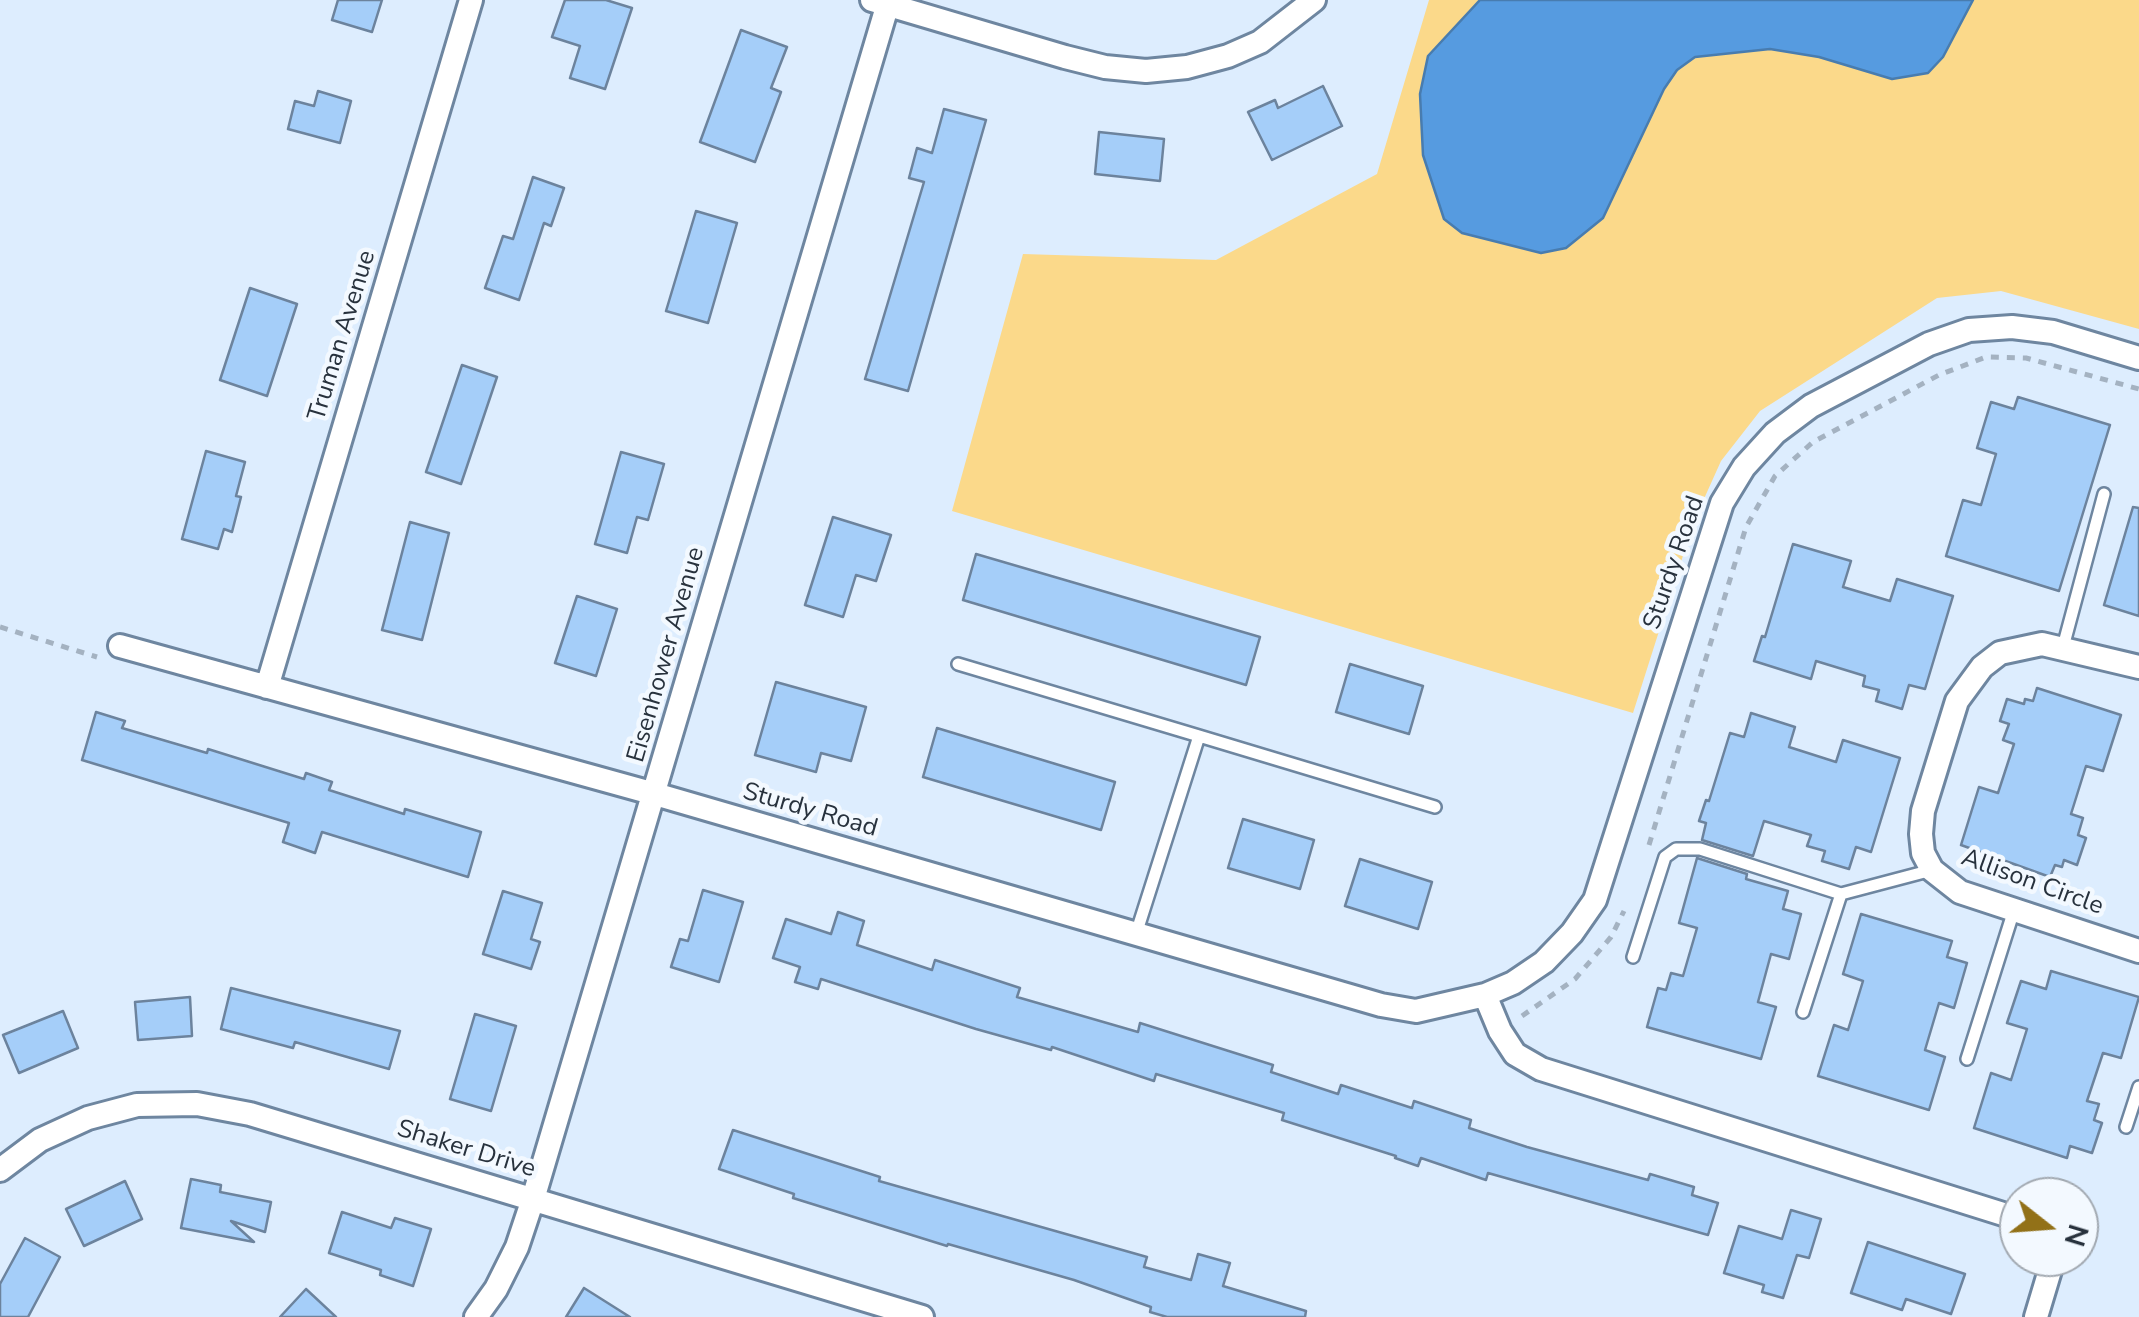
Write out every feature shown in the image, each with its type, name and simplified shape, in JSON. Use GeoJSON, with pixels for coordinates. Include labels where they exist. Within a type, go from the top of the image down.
{"type":"FeatureCollection","features":[{"type":"Feature","properties":{"kind":"street","name":"Truman Avenue"},"geometry":{"type":"LineString","coordinates":[[267,687],[471,0]]}},
{"type":"Feature","properties":{"kind":"street"},"geometry":{"type":"LineString","coordinates":[[883,2],[1065,58],[1146,71],[1187,67],[1228,56],[1260,42],[1314,0]]}},
{"type":"Feature","properties":{"kind":"street","name":"Eisenhower Avenue"},"geometry":{"type":"LineString","coordinates":[[476,1317],[496,1289],[534,1198],[883,2]]}},
{"type":"Feature","properties":{"kind":"street","name":"Sturdy Road"},"geometry":{"type":"LineString","coordinates":[[120,646],[655,794],[1398,1009],[1435,1009],[1513,983],[1544,962],[1572,933],[1595,900],[1722,503],[1744,466],[1775,432],[1828,397],[1929,344],[1969,330],[2012,327],[2053,332],[2139,358]]}},
{"type":"Feature","properties":{"kind":"street","name":"Allison Circle"},"geometry":{"type":"LineString","coordinates":[[2139,667],[2063,647],[2032,645],[2000,654],[1982,667],[1957,701],[1923,811],[1920,834],[1923,853],[1932,870],[1960,892],[2139,951]]}},
{"type":"Feature","properties":{"kind":"street"},"geometry":{"type":"LineString","coordinates":[[1484,995],[1516,1054],[1542,1069],[1999,1213]]}},
{"type":"Feature","properties":{"kind":"street","name":"Shaker Drive"},"geometry":{"type":"LineString","coordinates":[[0,1170],[40,1140],[88,1118],[137,1106],[197,1104],[250,1114],[922,1317]]}},
{"type":"Feature","properties":{"kind":"street"},"geometry":{"type":"LineString","coordinates":[[2036,1317],[2048,1277]]}},
{"type":"Feature","properties":{"kind":"lane"},"geometry":{"type":"LineString","coordinates":[[2063,647],[2104,494]]}},
{"type":"Feature","properties":{"kind":"lane"},"geometry":{"type":"LineString","coordinates":[[958,664],[1435,807]]}},
{"type":"Feature","properties":{"kind":"lane"},"geometry":{"type":"LineString","coordinates":[[1136,934],[1198,736]]}},
{"type":"Feature","properties":{"kind":"lane"},"geometry":{"type":"LineString","coordinates":[[1633,957],[1666,857],[1676,849],[1700,850],[1841,894],[1932,870]]}},
{"type":"Feature","properties":{"kind":"lane"},"geometry":{"type":"LineString","coordinates":[[1802,1012],[1841,894]]}},
{"type":"Feature","properties":{"kind":"lane"},"geometry":{"type":"LineString","coordinates":[[1967,1059],[2014,910]]}},
{"type":"Feature","properties":{"kind":"lane"},"geometry":{"type":"LineString","coordinates":[[2126,1127],[2139,1087]]}},
{"type":"Feature","properties":{"kind":"path"},"geometry":{"type":"LineString","coordinates":[[1648,847],[1746,528],[1775,476],[1812,442],[1939,375],[1986,358],[2026,358],[2139,389]]}},
{"type":"Feature","properties":{"kind":"path"},"geometry":{"type":"LineString","coordinates":[[0,627],[116,663],[120,646]]}},
{"type":"Feature","properties":{"kind":"path"},"geometry":{"type":"LineString","coordinates":[[1498,1026],[1534,1011],[1575,980],[1611,938],[1628,902]]}},
{"type":"Feature","properties":{"kind":"shaded area"},"geometry":{"type":"Polygon","coordinates":[[[1429,0],[1480,0],[1428,56],[1603,218],[1664,89],[1677,70],[1695,57],[1770,49],[1819,57],[1892,79],[1928,73],[1943,57],[1973,0],[2139,0],[2139,329],[2001,291],[1937,298],[1760,411],[1721,461],[1694,521],[1633,713],[952,511],[1023,254],[1216,260],[1377,174],[1429,0]]]}},
{"type":"Feature","properties":{"kind":"water"},"geometry":{"type":"Polygon","coordinates":[[[1480,0],[1973,0],[1943,57],[1928,73],[1892,79],[1819,57],[1770,49],[1695,57],[1677,70],[1664,89],[1603,218],[1566,248],[1541,253],[1462,233],[1444,219],[1423,155],[1420,94],[1428,56],[1480,0]]]}},
{"type":"Feature","properties":{"kind":"building"},"geometry":{"type":"Polygon","coordinates":[[[338,0],[382,0],[372,32],[332,20],[338,0]]]}},
{"type":"Feature","properties":{"kind":"building"},"geometry":{"type":"Polygon","coordinates":[[[565,0],[606,0],[632,8],[605,89],[570,78],[580,46],[552,37],[565,0]]]}},
{"type":"Feature","properties":{"kind":"building"},"geometry":{"type":"Polygon","coordinates":[[[741,30],[787,47],[771,88],[781,92],[755,162],[700,142],[741,30]]]}},
{"type":"Feature","properties":{"kind":"building"},"geometry":{"type":"Polygon","coordinates":[[[1323,86],[1342,126],[1272,160],[1248,112],[1275,100],[1278,108],[1323,86]]]}},
{"type":"Feature","properties":{"kind":"building"},"geometry":{"type":"Polygon","coordinates":[[[318,91],[351,101],[340,143],[288,129],[295,101],[314,106],[318,91]]]}},
{"type":"Feature","properties":{"kind":"building"},"geometry":{"type":"Polygon","coordinates":[[[944,109],[986,120],[908,391],[865,379],[924,182],[909,178],[917,148],[932,153],[944,109]]]}},
{"type":"Feature","properties":{"kind":"building"},"geometry":{"type":"Polygon","coordinates":[[[1099,132],[1164,139],[1160,181],[1095,174],[1099,132]]]}},
{"type":"Feature","properties":{"kind":"building"},"geometry":{"type":"Polygon","coordinates":[[[533,177],[564,188],[551,226],[544,223],[519,300],[485,288],[503,236],[513,239],[533,177]]]}},
{"type":"Feature","properties":{"kind":"building"},"geometry":{"type":"Polygon","coordinates":[[[696,211],[737,223],[708,323],[666,311],[696,211]]]}},
{"type":"Feature","properties":{"kind":"building"},"geometry":{"type":"Polygon","coordinates":[[[250,288],[297,304],[267,396],[220,380],[250,288]]]}},
{"type":"Feature","properties":{"kind":"building"},"geometry":{"type":"Polygon","coordinates":[[[462,365],[497,377],[461,484],[426,472],[462,365]]]}},
{"type":"Feature","properties":{"kind":"building"},"geometry":{"type":"Polygon","coordinates":[[[2018,397],[2110,425],[2059,591],[1946,556],[1963,500],[1981,505],[1996,454],[1977,448],[1991,402],[2014,409],[2018,397]]]}},
{"type":"Feature","properties":{"kind":"building"},"geometry":{"type":"Polygon","coordinates":[[[206,451],[245,462],[232,532],[224,529],[218,549],[182,539],[206,451]]]}},
{"type":"Feature","properties":{"kind":"building"},"geometry":{"type":"Polygon","coordinates":[[[621,452],[664,464],[648,520],[637,517],[627,553],[595,544],[621,452]]]}},
{"type":"Feature","properties":{"kind":"building"},"geometry":{"type":"Polygon","coordinates":[[[2133,507],[2139,508],[2139,616],[2104,605],[2133,507]]]}},
{"type":"Feature","properties":{"kind":"building"},"geometry":{"type":"Polygon","coordinates":[[[833,517],[891,535],[876,581],[856,575],[843,617],[805,605],[833,517]]]}},
{"type":"Feature","properties":{"kind":"building"},"geometry":{"type":"Polygon","coordinates":[[[410,522],[449,533],[422,640],[382,630],[410,522]]]}},
{"type":"Feature","properties":{"kind":"building"},"geometry":{"type":"Polygon","coordinates":[[[1793,544],[1851,561],[1843,587],[1890,601],[1897,579],[1953,596],[1925,689],[1909,685],[1902,709],[1876,701],[1879,690],[1863,686],[1865,676],[1816,661],[1811,679],[1754,661],[1793,544]]]}},
{"type":"Feature","properties":{"kind":"building"},"geometry":{"type":"Polygon","coordinates":[[[976,554],[1260,637],[1246,685],[963,600],[976,554]]]}},
{"type":"Feature","properties":{"kind":"building"},"geometry":{"type":"Polygon","coordinates":[[[577,596],[617,609],[596,676],[555,663],[577,596]]]}},
{"type":"Feature","properties":{"kind":"building"},"geometry":{"type":"Polygon","coordinates":[[[1350,664],[1423,686],[1409,734],[1336,712],[1350,664]]]}},
{"type":"Feature","properties":{"kind":"building"},"geometry":{"type":"Polygon","coordinates":[[[776,682],[866,707],[851,761],[821,753],[816,772],[755,755],[776,682]]]}},
{"type":"Feature","properties":{"kind":"building"},"geometry":{"type":"Polygon","coordinates":[[[2037,688],[2121,715],[2103,771],[2086,766],[2071,814],[2083,818],[2078,835],[2086,838],[2077,865],[2064,860],[2062,867],[2055,865],[2050,877],[1961,845],[1979,787],[1998,793],[2014,744],[2003,740],[2009,724],[2000,721],[2007,699],[2024,704],[2025,699],[2033,701],[2037,688]]]}},
{"type":"Feature","properties":{"kind":"building"},"geometry":{"type":"Polygon","coordinates":[[[96,712],[125,721],[122,728],[304,779],[306,773],[332,782],[329,790],[404,814],[405,809],[481,832],[468,877],[322,832],[315,853],[283,842],[289,823],[82,760],[96,712]]]}},
{"type":"Feature","properties":{"kind":"building"},"geometry":{"type":"Polygon","coordinates":[[[1751,713],[1795,727],[1789,747],[1836,762],[1843,740],[1900,758],[1871,852],[1856,847],[1849,869],[1822,861],[1825,851],[1807,846],[1811,835],[1764,821],[1753,856],[1702,840],[1706,823],[1699,821],[1730,733],[1744,737],[1751,713]]]}},
{"type":"Feature","properties":{"kind":"building"},"geometry":{"type":"Polygon","coordinates":[[[937,728],[1115,782],[1101,830],[923,777],[937,728]]]}},
{"type":"Feature","properties":{"kind":"building"},"geometry":{"type":"Polygon","coordinates":[[[1243,819],[1314,840],[1300,889],[1228,868],[1243,819]]]}},
{"type":"Feature","properties":{"kind":"building"},"geometry":{"type":"Polygon","coordinates":[[[1697,858],[1747,874],[1746,879],[1788,891],[1783,909],[1801,914],[1789,959],[1771,954],[1758,1002],[1776,1007],[1761,1059],[1647,1027],[1658,988],[1666,990],[1671,973],[1683,976],[1697,928],[1679,923],[1697,858]]]}},
{"type":"Feature","properties":{"kind":"building"},"geometry":{"type":"Polygon","coordinates":[[[1360,859],[1432,882],[1418,929],[1345,906],[1360,859]]]}},
{"type":"Feature","properties":{"kind":"building"},"geometry":{"type":"Polygon","coordinates":[[[703,890],[743,902],[719,982],[671,967],[680,939],[688,941],[703,890]]]}},
{"type":"Feature","properties":{"kind":"building"},"geometry":{"type":"Polygon","coordinates":[[[503,891],[542,903],[531,939],[540,942],[531,969],[483,954],[503,891]]]}},
{"type":"Feature","properties":{"kind":"building"},"geometry":{"type":"Polygon","coordinates":[[[838,912],[864,921],[857,945],[932,970],[935,960],[1020,988],[1017,997],[1138,1032],[1140,1023],[1273,1065],[1271,1072],[1338,1094],[1341,1085],[1412,1108],[1414,1101],[1471,1120],[1469,1128],[1527,1147],[1648,1180],[1650,1174],[1694,1187],[1692,1195],[1718,1203],[1708,1235],[1488,1173],[1486,1180],[1421,1158],[1418,1166],[1282,1120],[1284,1113],[1156,1074],[1154,1081],[821,979],[818,989],[795,982],[800,967],[773,958],[786,919],[831,934],[838,912]]]}},
{"type":"Feature","properties":{"kind":"building"},"geometry":{"type":"Polygon","coordinates":[[[1861,914],[1952,941],[1947,957],[1967,963],[1954,1008],[1939,1003],[1925,1050],[1945,1057],[1929,1110],[1818,1076],[1834,1025],[1848,1030],[1863,981],[1843,974],[1861,914]]]}},
{"type":"Feature","properties":{"kind":"building"},"geometry":{"type":"Polygon","coordinates":[[[2051,971],[2139,997],[2121,1058],[2103,1053],[2087,1101],[2099,1104],[2094,1120],[2102,1123],[2092,1153],[2070,1146],[2067,1158],[1974,1128],[1991,1073],[2011,1080],[2027,1029],[2007,1023],[2021,981],[2046,989],[2051,971]]]}},
{"type":"Feature","properties":{"kind":"building"},"geometry":{"type":"Polygon","coordinates":[[[231,988],[400,1031],[389,1069],[295,1042],[293,1048],[221,1029],[231,988]]]}},
{"type":"Feature","properties":{"kind":"building"},"geometry":{"type":"Polygon","coordinates":[[[190,997],[192,1036],[138,1040],[135,1002],[190,997]]]}},
{"type":"Feature","properties":{"kind":"building"},"geometry":{"type":"Polygon","coordinates":[[[63,1011],[78,1048],[19,1073],[3,1035],[63,1011]]]}},
{"type":"Feature","properties":{"kind":"building"},"geometry":{"type":"Polygon","coordinates":[[[475,1014],[516,1026],[491,1111],[450,1099],[475,1014]]]}},
{"type":"Feature","properties":{"kind":"building"},"geometry":{"type":"Polygon","coordinates":[[[733,1130],[880,1177],[879,1181],[1147,1257],[1144,1267],[1191,1280],[1198,1254],[1230,1263],[1223,1286],[1306,1311],[1305,1317],[1167,1317],[1150,1312],[1151,1307],[1074,1280],[793,1198],[794,1194],[719,1169],[733,1130]]]}},
{"type":"Feature","properties":{"kind":"building"},"geometry":{"type":"Polygon","coordinates":[[[191,1179],[221,1185],[220,1192],[271,1202],[265,1232],[231,1221],[254,1242],[181,1228],[191,1179]]]}},
{"type":"Feature","properties":{"kind":"building"},"geometry":{"type":"Polygon","coordinates":[[[125,1181],[142,1219],[84,1246],[66,1209],[125,1181]]]}},
{"type":"Feature","properties":{"kind":"building"},"geometry":{"type":"Polygon","coordinates":[[[1791,1210],[1821,1219],[1809,1258],[1797,1255],[1783,1298],[1762,1292],[1764,1285],[1724,1273],[1739,1226],[1782,1239],[1791,1210]]]}},
{"type":"Feature","properties":{"kind":"building"},"geometry":{"type":"Polygon","coordinates":[[[342,1212],[391,1228],[395,1218],[431,1229],[413,1286],[380,1275],[381,1270],[329,1253],[342,1212]]]}},
{"type":"Feature","properties":{"kind":"building"},"geometry":{"type":"Polygon","coordinates":[[[25,1238],[60,1257],[28,1317],[0,1317],[0,1284],[25,1238]]]}},
{"type":"Feature","properties":{"kind":"building"},"geometry":{"type":"Polygon","coordinates":[[[1868,1242],[1965,1274],[1951,1314],[1906,1299],[1902,1310],[1851,1293],[1868,1242]]]}},
{"type":"Feature","properties":{"kind":"building"},"geometry":{"type":"Polygon","coordinates":[[[584,1288],[630,1317],[566,1317],[584,1288]]]}},
{"type":"Feature","properties":{"kind":"building"},"geometry":{"type":"Polygon","coordinates":[[[306,1289],[336,1317],[280,1317],[306,1289]]]}}]}
